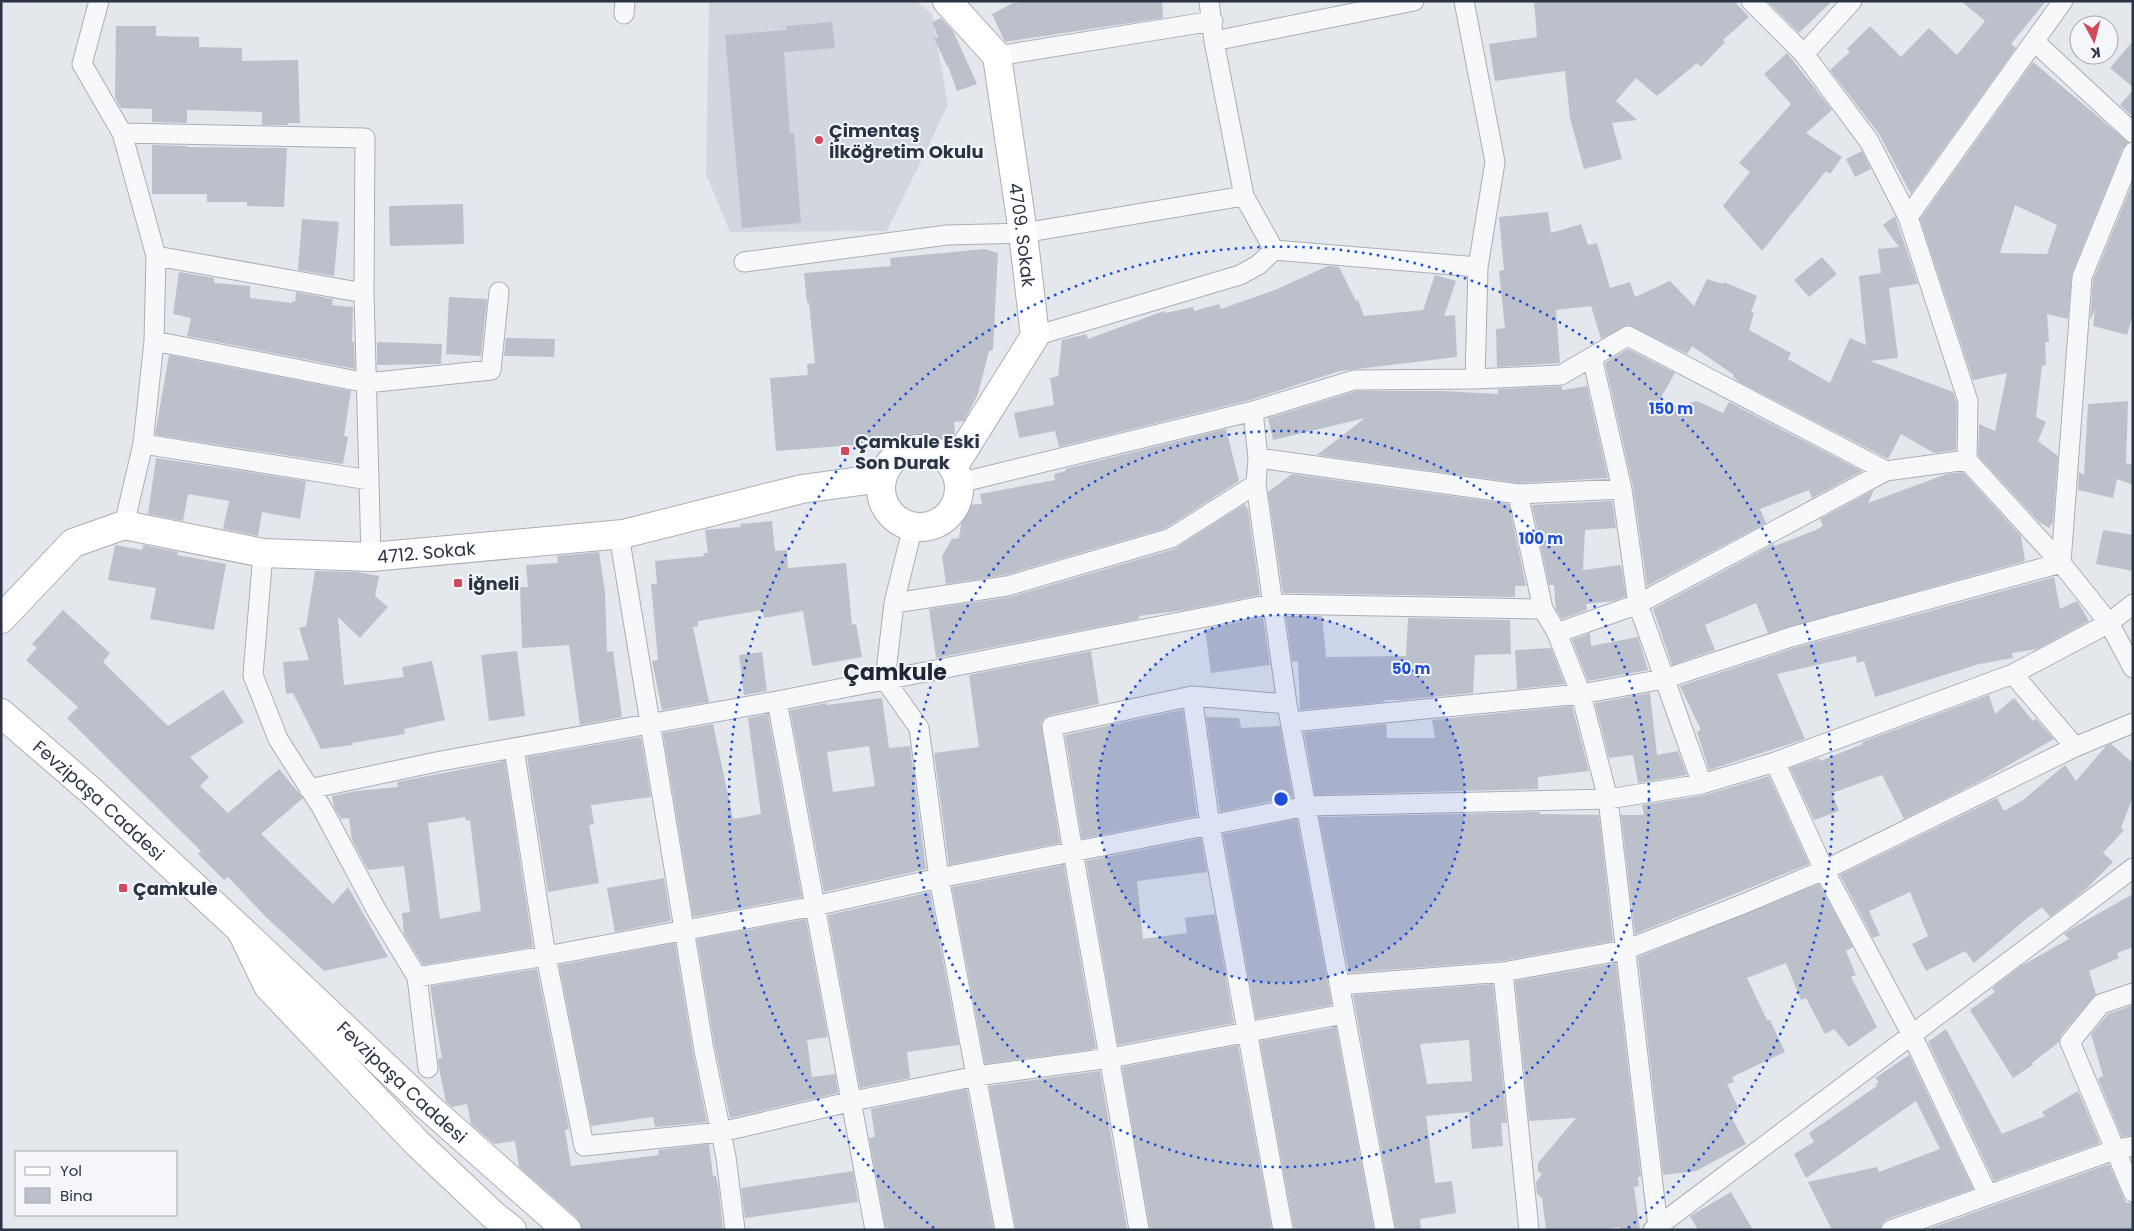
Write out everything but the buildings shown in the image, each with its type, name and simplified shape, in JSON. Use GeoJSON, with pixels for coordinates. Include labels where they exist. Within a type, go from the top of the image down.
{"type":"FeatureCollection","features":[{"type":"Feature","properties":{"kind":"street"},"geometry":{"type":"LineString","coordinates":[[1,619],[73,543],[124,525],[143,444],[154,342],[156,256],[122,133],[82,64],[100,1]]}},
{"type":"Feature","properties":{"kind":"street"},"geometry":{"type":"LineString","coordinates":[[947,1],[998,56],[1213,21]]}},
{"type":"Feature","properties":{"kind":"street"},"geometry":{"type":"LineString","coordinates":[[1209,1],[1214,41],[1244,196],[1274,250]]}},
{"type":"Feature","properties":{"kind":"street"},"geometry":{"type":"LineString","coordinates":[[1214,41],[1414,1]]}},
{"type":"Feature","properties":{"kind":"street"},"geometry":{"type":"LineString","coordinates":[[1464,1],[1495,162],[1478,267],[1475,379]]}},
{"type":"Feature","properties":{"kind":"street"},"geometry":{"type":"LineString","coordinates":[[1751,1],[1804,54],[1869,141],[1908,217],[1968,401],[1967,460],[2061,564],[2109,623],[2133,668]]}},
{"type":"Feature","properties":{"kind":"street"},"geometry":{"type":"LineString","coordinates":[[1804,54],[1852,1]]}},
{"type":"Feature","properties":{"kind":"street"},"geometry":{"type":"LineString","coordinates":[[1908,217],[2063,1]]}},
{"type":"Feature","properties":{"kind":"street"},"geometry":{"type":"LineString","coordinates":[[2035,42],[2133,133]]}},
{"type":"Feature","properties":{"kind":"street","name":"4709. Sokak"},"geometry":{"type":"LineString","coordinates":[[998,56],[1023,233],[1035,336]]}},
{"type":"Feature","properties":{"kind":"street"},"geometry":{"type":"LineString","coordinates":[[122,133],[365,138],[364,294],[371,557]]}},
{"type":"Feature","properties":{"kind":"street"},"geometry":{"type":"LineString","coordinates":[[2061,564],[2082,278],[2133,152]]}},
{"type":"Feature","properties":{"kind":"street"},"geometry":{"type":"LineString","coordinates":[[744,262],[947,235],[1023,233],[1244,196]]}},
{"type":"Feature","properties":{"kind":"street"},"geometry":{"type":"LineString","coordinates":[[956,475],[1035,336],[1240,276],[1258,265],[1274,250],[1478,267]]}},
{"type":"Feature","properties":{"kind":"street"},"geometry":{"type":"LineString","coordinates":[[156,256],[364,294]]}},
{"type":"Feature","properties":{"kind":"street"},"geometry":{"type":"LineString","coordinates":[[154,342],[367,383],[491,370],[500,292]]}},
{"type":"Feature","properties":{"kind":"street"},"geometry":{"type":"LineString","coordinates":[[956,475],[1253,411],[1354,380],[1475,379],[1561,375],[1628,336],[1886,471]]}},
{"type":"Feature","properties":{"kind":"street"},"geometry":{"type":"LineString","coordinates":[[1592,357],[1622,489],[1638,604],[1702,784]]}},
{"type":"Feature","properties":{"kind":"street"},"geometry":{"type":"LineString","coordinates":[[1253,411],[1258,458],[1256,484],[1289,713],[1385,1230]]}},
{"type":"Feature","properties":{"kind":"street"},"geometry":{"type":"LineString","coordinates":[[143,444],[369,480]]}},
{"type":"Feature","properties":{"kind":"street"},"geometry":{"type":"LineString","coordinates":[[920,448],[933,451],[944,457],[956,475],[958,495],[954,506],[948,515],[938,522],[926,526],[913,526],[901,522],[891,514],[884,503],[881,491],[882,478],[887,466],[896,457],[907,451],[920,448]]}},
{"type":"Feature","properties":{"kind":"street"},"geometry":{"type":"LineString","coordinates":[[1258,458],[1518,494],[1622,489]]}},
{"type":"Feature","properties":{"kind":"street"},"geometry":{"type":"LineString","coordinates":[[1557,633],[1638,604],[1886,471],[1967,460]]}},
{"type":"Feature","properties":{"kind":"street","name":"4712. Sokak"},"geometry":{"type":"LineString","coordinates":[[124,525],[263,554],[371,557],[619,535],[802,489],[882,478]]}},
{"type":"Feature","properties":{"kind":"street"},"geometry":{"type":"LineString","coordinates":[[894,603],[1008,586],[1171,538],[1256,484]]}},
{"type":"Feature","properties":{"kind":"street"},"geometry":{"type":"LineString","coordinates":[[1518,494],[1543,609],[1557,633],[1581,694],[1608,799],[1655,1229]]}},
{"type":"Feature","properties":{"kind":"street"},"geometry":{"type":"LineString","coordinates":[[913,526],[894,603],[885,680],[919,728],[939,878],[1005,1230]]}},
{"type":"Feature","properties":{"kind":"street"},"geometry":{"type":"LineString","coordinates":[[619,535],[683,931],[721,1132],[735,1230]]}},
{"type":"Feature","properties":{"kind":"street"},"geometry":{"type":"LineString","coordinates":[[263,554],[253,675],[278,739],[322,808],[377,911],[417,977],[428,1068]]}},
{"type":"Feature","properties":{"kind":"street"},"geometry":{"type":"LineString","coordinates":[[1140,1230],[1072,852],[1052,726],[1192,696],[1289,713],[1581,694],[1664,679],[1791,637],[2061,564]]}},
{"type":"Feature","properties":{"kind":"street"},"geometry":{"type":"LineString","coordinates":[[309,788],[441,761],[777,701],[1272,604],[1543,609]]}},
{"type":"Feature","properties":{"kind":"street"},"geometry":{"type":"LineString","coordinates":[[417,977],[546,956],[815,906],[939,878],[1307,806],[1608,799],[1702,784],[1775,762],[2013,674],[2109,623],[2133,604]]}},
{"type":"Feature","properties":{"kind":"street"},"geometry":{"type":"LineString","coordinates":[[2013,674],[2075,747]]}},
{"type":"Feature","properties":{"kind":"street"},"geometry":{"type":"LineString","coordinates":[[1192,696],[1210,825],[1283,1230]]}},
{"type":"Feature","properties":{"kind":"street"},"geometry":{"type":"LineString","coordinates":[[777,701],[853,1101],[875,1230]]}},
{"type":"Feature","properties":{"kind":"street","name":"Fevzipaşa Caddesi"},"geometry":{"type":"LineString","coordinates":[[1,713],[90,790],[427,1106],[567,1230]]}},
{"type":"Feature","properties":{"kind":"street"},"geometry":{"type":"LineString","coordinates":[[1340,984],[1503,972],[1625,950],[1824,870],[2075,747],[2133,723]]}},
{"type":"Feature","properties":{"kind":"street"},"geometry":{"type":"LineString","coordinates":[[514,748],[546,956],[584,1146],[721,1132],[853,1101],[977,1076],[1110,1058],[1344,1014]]}},
{"type":"Feature","properties":{"kind":"street"},"geometry":{"type":"LineString","coordinates":[[1775,762],[1824,870],[1912,1035],[1988,1195]]}},
{"type":"Feature","properties":{"kind":"street"},"geometry":{"type":"LineString","coordinates":[[1655,1229],[2133,868]]}},
{"type":"Feature","properties":{"kind":"street","name":"Fevzipaşa Caddesi"},"geometry":{"type":"LineString","coordinates":[[240,930],[268,986],[416,1142],[492,1214],[512,1230]]}},
{"type":"Feature","properties":{"kind":"street"},"geometry":{"type":"LineString","coordinates":[[1503,972],[1529,1230]]}},
{"type":"Feature","properties":{"kind":"street"},"geometry":{"type":"LineString","coordinates":[[2133,992],[2101,1004],[2070,1042],[2133,1192]]}},
{"type":"Feature","properties":{"kind":"street"},"geometry":{"type":"LineString","coordinates":[[1892,1230],[2114,1150],[2133,1146]]}},
{"type":"Feature","properties":{"kind":"shaded area","name":"Çimentaş İlköğretim Okulu"},"geometry":{"type":"Polygon","coordinates":[[[709,1],[916,1],[932,14],[948,105],[887,231],[730,232],[706,174],[709,1]]]}},
{"type":"Feature","properties":{"kind":"place","name":"Çimentaş İlköğretim Okulu"},"geometry":{"type":"Point","coordinates":[819,140]}},
{"type":"Feature","properties":{"kind":"place","name":"Çamkule Eski Son Durak"},"geometry":{"type":"Point","coordinates":[845,451]}},
{"type":"Feature","properties":{"kind":"place","name":"İğneli"},"geometry":{"type":"Point","coordinates":[458,583]}},
{"type":"Feature","properties":{"kind":"place","name":"Çamkule"},"geometry":{"type":"Point","coordinates":[123,888]}},
{"type":"Feature","properties":{"kind":"district","name":"Çamkule"},"geometry":{"type":"Point","coordinates":[895,672]}}]}
